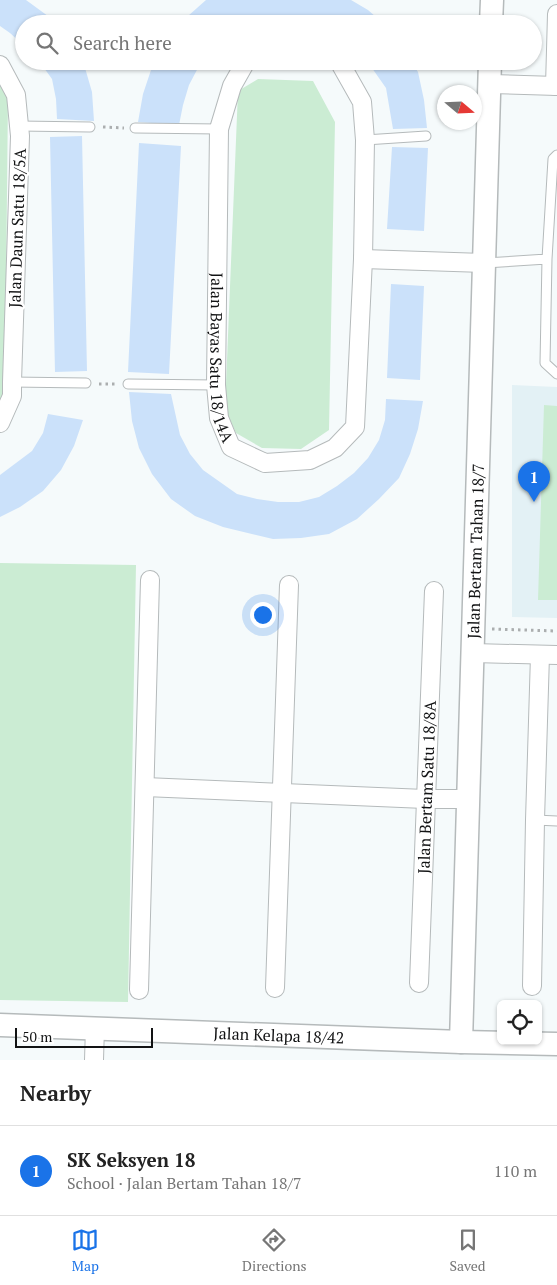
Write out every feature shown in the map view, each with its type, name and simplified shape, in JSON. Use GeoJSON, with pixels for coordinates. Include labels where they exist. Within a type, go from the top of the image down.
{"type":"FeatureCollection","features":[{"type":"Feature","properties":{"kind":"street"},"geometry":{"type":"LineString","coordinates":[[491,15],[492,0]]}},
{"type":"Feature","properties":{"kind":"street"},"geometry":{"type":"LineString","coordinates":[[490,84],[556,86],[557,14]]}},
{"type":"Feature","properties":{"kind":"street","name":"Jalan Daun Satu 18/5A"},"geometry":{"type":"LineString","coordinates":[[0,65],[16,95],[20,136],[12,396],[0,423]]}},
{"type":"Feature","properties":{"kind":"street","name":"Jalan Bayas Satu 18/14A"},"geometry":{"type":"LineString","coordinates":[[241,70],[232,86],[218,129],[216,385],[219,418],[231,447],[265,463],[310,460],[335,448],[355,427],[363,259],[365,140],[362,102],[344,70]]}},
{"type":"Feature","properties":{"kind":"street","name":"Jalan Bertam Tahan 18/7"},"geometry":{"type":"LineString","coordinates":[[461,1042],[490,70]]}},
{"type":"Feature","properties":{"kind":"street"},"geometry":{"type":"LineString","coordinates":[[363,259],[484,263]]}},
{"type":"Feature","properties":{"kind":"street"},"geometry":{"type":"LineString","coordinates":[[139,990],[150,580]]}},
{"type":"Feature","properties":{"kind":"street"},"geometry":{"type":"LineString","coordinates":[[275,988],[289,585]]}},
{"type":"Feature","properties":{"kind":"street","name":"Jalan Bertam Satu 18/8A"},"geometry":{"type":"LineString","coordinates":[[419,983],[434,591]]}},
{"type":"Feature","properties":{"kind":"street"},"geometry":{"type":"LineString","coordinates":[[472,653],[549,655],[535,820],[532,986]]}},
{"type":"Feature","properties":{"kind":"street"},"geometry":{"type":"LineString","coordinates":[[145,788],[468,799]]}},
{"type":"Feature","properties":{"kind":"street","name":"Jalan Kelapa 18/42"},"geometry":{"type":"LineString","coordinates":[[0,1025],[557,1044]]}},
{"type":"Feature","properties":{"kind":"street"},"geometry":{"type":"LineString","coordinates":[[94,1060],[95,1027]]}},
{"type":"Feature","properties":{"kind":"lane"},"geometry":{"type":"LineString","coordinates":[[19,126],[90,127]]}},
{"type":"Feature","properties":{"kind":"lane"},"geometry":{"type":"LineString","coordinates":[[135,128],[218,129]]}},
{"type":"Feature","properties":{"kind":"lane"},"geometry":{"type":"LineString","coordinates":[[365,140],[426,136]]}},
{"type":"Feature","properties":{"kind":"lane"},"geometry":{"type":"LineString","coordinates":[[557,155],[553,159],[547,259],[544,364],[557,374]]}},
{"type":"Feature","properties":{"kind":"lane"},"geometry":{"type":"LineString","coordinates":[[484,263],[547,259]]}},
{"type":"Feature","properties":{"kind":"lane"},"geometry":{"type":"LineString","coordinates":[[12,382],[86,383]]}},
{"type":"Feature","properties":{"kind":"lane"},"geometry":{"type":"LineString","coordinates":[[128,384],[216,385]]}},
{"type":"Feature","properties":{"kind":"lane"},"geometry":{"type":"LineString","coordinates":[[535,820],[557,821]]}},
{"type":"Feature","properties":{"kind":"path"},"geometry":{"type":"LineString","coordinates":[[90,127],[135,128]]}},
{"type":"Feature","properties":{"kind":"path"},"geometry":{"type":"LineString","coordinates":[[86,383],[128,384]]}},
{"type":"Feature","properties":{"kind":"path"},"geometry":{"type":"LineString","coordinates":[[473,629],[557,631]]}},
{"type":"Feature","properties":{"kind":"shaded area"},"geometry":{"type":"Polygon","coordinates":[[[512,385],[557,387],[557,618],[512,617],[512,385]]]}},
{"type":"Feature","properties":{"kind":"green space"},"geometry":{"type":"Polygon","coordinates":[[[258,79],[313,81],[335,122],[329,430],[301,449],[262,448],[236,433],[225,409],[238,91],[258,79]]]}},
{"type":"Feature","properties":{"kind":"green space"},"geometry":{"type":"Polygon","coordinates":[[[0,81],[8,96],[5,391],[0,400],[0,81]]]}},
{"type":"Feature","properties":{"kind":"green space"},"geometry":{"type":"Polygon","coordinates":[[[544,405],[557,406],[557,600],[538,600],[544,405]]]}},
{"type":"Feature","properties":{"kind":"green space"},"geometry":{"type":"Polygon","coordinates":[[[0,563],[136,565],[128,1002],[0,1000],[0,563]]]}},
{"type":"Feature","properties":{"kind":"building"},"geometry":{"type":"Polygon","coordinates":[[[0,0],[26,0],[47,15],[15,15],[15,38],[0,26],[0,0]]]}},
{"type":"Feature","properties":{"kind":"building"},"geometry":{"type":"Polygon","coordinates":[[[206,0],[351,0],[374,15],[189,15],[206,0]]]}},
{"type":"Feature","properties":{"kind":"building"},"geometry":{"type":"Polygon","coordinates":[[[46,70],[86,70],[92,92],[94,121],[57,119],[52,79],[46,70]]]}},
{"type":"Feature","properties":{"kind":"building"},"geometry":{"type":"Polygon","coordinates":[[[151,70],[197,70],[189,85],[179,125],[138,122],[143,94],[151,70]]]}},
{"type":"Feature","properties":{"kind":"building"},"geometry":{"type":"Polygon","coordinates":[[[373,70],[417,70],[424,100],[427,128],[393,129],[386,88],[373,70]]]}},
{"type":"Feature","properties":{"kind":"building"},"geometry":{"type":"Polygon","coordinates":[[[82,136],[87,371],[55,372],[50,137],[82,136]]]}},
{"type":"Feature","properties":{"kind":"building"},"geometry":{"type":"Polygon","coordinates":[[[139,143],[181,146],[169,374],[128,372],[139,143]]]}},
{"type":"Feature","properties":{"kind":"building"},"geometry":{"type":"Polygon","coordinates":[[[392,147],[428,148],[424,231],[387,229],[392,147]]]}},
{"type":"Feature","properties":{"kind":"building"},"geometry":{"type":"Polygon","coordinates":[[[391,284],[424,286],[420,380],[387,378],[391,284]]]}},
{"type":"Feature","properties":{"kind":"building"},"geometry":{"type":"Polygon","coordinates":[[[129,392],[171,394],[180,435],[190,454],[203,470],[237,494],[278,502],[299,502],[319,497],[354,473],[368,458],[379,440],[385,420],[386,399],[423,401],[418,429],[410,454],[399,478],[379,499],[357,519],[329,534],[273,539],[223,527],[195,516],[171,499],[152,474],[139,448],[132,421],[129,392]]]}},
{"type":"Feature","properties":{"kind":"building"},"geometry":{"type":"Polygon","coordinates":[[[48,414],[83,420],[74,446],[61,470],[43,491],[20,507],[0,517],[0,475],[32,451],[43,433],[48,414]]]}},
{"type":"Feature","properties":{"kind":"place","name":"SK Seksyen 18"},"geometry":{"type":"Point","coordinates":[534,502]}}]}
